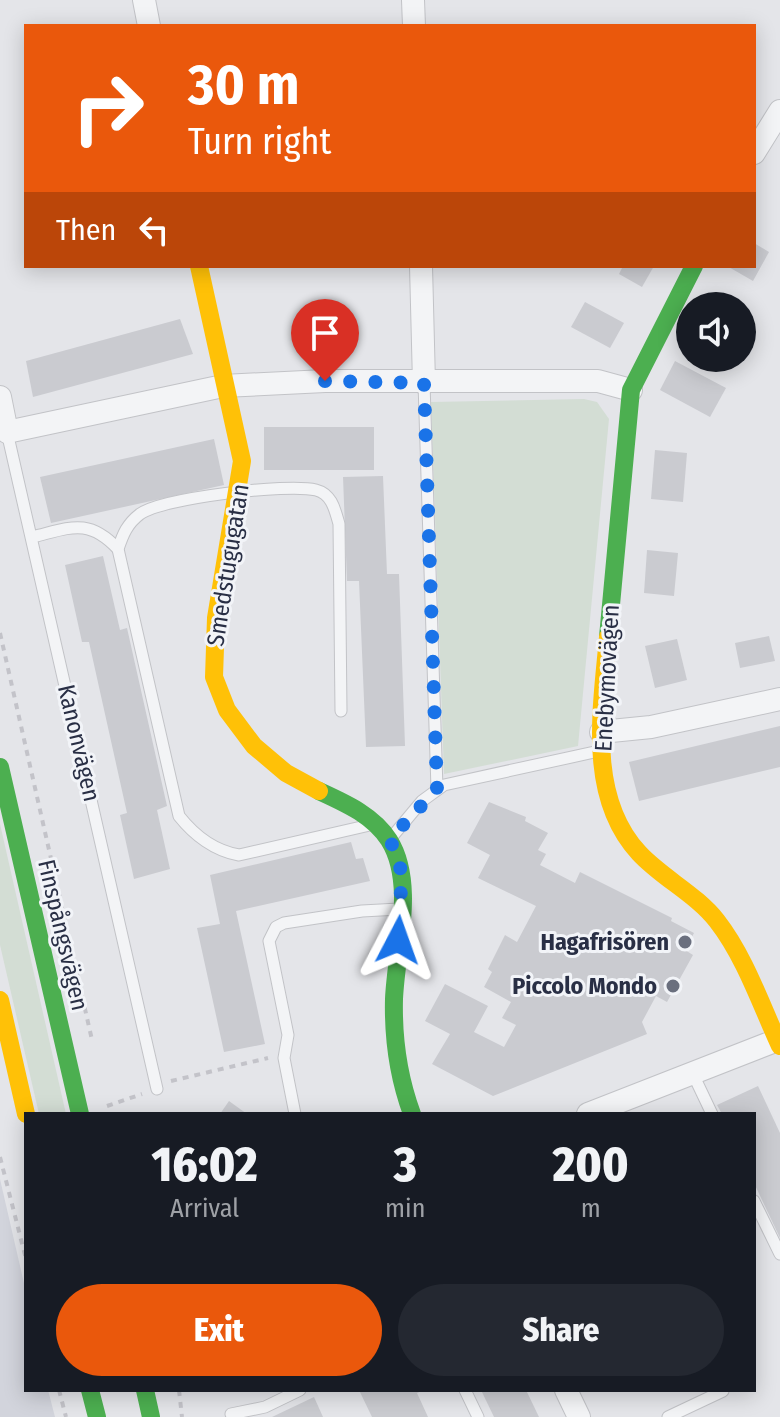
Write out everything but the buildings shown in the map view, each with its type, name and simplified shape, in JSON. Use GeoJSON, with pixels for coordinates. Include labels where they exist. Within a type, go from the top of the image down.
{"type":"FeatureCollection","features":[{"type":"Feature","properties":{"kind":"street"},"geometry":{"type":"LineString","coordinates":[[144,0],[149,24]]}},
{"type":"Feature","properties":{"kind":"street"},"geometry":{"type":"LineString","coordinates":[[413,0],[414,24]]}},
{"type":"Feature","properties":{"kind":"street"},"geometry":{"type":"LineString","coordinates":[[756,150],[780,111]]}},
{"type":"Feature","properties":{"kind":"street","name":"Smedstugugatan"},"geometry":{"type":"LineString","coordinates":[[199,268],[242,461],[241,489],[216,622],[213,674],[224,707],[245,738],[269,761],[378,823],[390,839],[402,873],[393,1034],[399,1082],[411,1112]]}},
{"type":"Feature","properties":{"kind":"street"},"geometry":{"type":"LineString","coordinates":[[421,268],[424,383]]}},
{"type":"Feature","properties":{"kind":"street","name":"Enebymovägen"},"geometry":{"type":"LineString","coordinates":[[693,268],[631,390],[601,741],[602,774],[619,826],[639,853],[715,918],[732,943],[779,1041]]}},
{"type":"Feature","properties":{"kind":"street"},"geometry":{"type":"LineString","coordinates":[[7,432],[223,386],[325,381],[598,381],[631,390]]}},
{"type":"Feature","properties":{"kind":"street","name":"Kanonvägen"},"geometry":{"type":"LineString","coordinates":[[0,397],[7,432]]}},
{"type":"Feature","properties":{"kind":"street"},"geometry":{"type":"LineString","coordinates":[[601,741],[780,699]]}},
{"type":"Feature","properties":{"kind":"street","name":"Finspångsvägen"},"geometry":{"type":"LineString","coordinates":[[0,767],[80,1112]]}},
{"type":"Feature","properties":{"kind":"street"},"geometry":{"type":"LineString","coordinates":[[0,1000],[26,1112]]}},
{"type":"Feature","properties":{"kind":"street"},"geometry":{"type":"LineString","coordinates":[[593,1112],[691,1072],[779,1041]]}},
{"type":"Feature","properties":{"kind":"street"},"geometry":{"type":"LineString","coordinates":[[91,1392],[97,1417]]}},
{"type":"Feature","properties":{"kind":"street"},"geometry":{"type":"LineString","coordinates":[[145,1392],[151,1417]]}},
{"type":"Feature","properties":{"kind":"street"},"geometry":{"type":"LineString","coordinates":[[567,1392],[579,1417]]}},
{"type":"Feature","properties":{"kind":"lane"},"geometry":{"type":"LineString","coordinates":[[424,383],[437,789]]}},
{"type":"Feature","properties":{"kind":"lane","name":"Kanonvägen"},"geometry":{"type":"LineString","coordinates":[[7,432],[157,1089]]}},
{"type":"Feature","properties":{"kind":"lane"},"geometry":{"type":"LineString","coordinates":[[341,711],[339,524],[331,500],[317,490],[241,489],[143,511],[124,530],[118,549],[179,816],[191,831],[227,853],[239,855],[378,823]]}},
{"type":"Feature","properties":{"kind":"lane"},"geometry":{"type":"LineString","coordinates":[[32,537],[81,526],[102,533],[118,549]]}},
{"type":"Feature","properties":{"kind":"lane"},"geometry":{"type":"LineString","coordinates":[[390,839],[437,789],[601,741]]}},
{"type":"Feature","properties":{"kind":"lane"},"geometry":{"type":"LineString","coordinates":[[295,1112],[285,1054],[288,1035],[269,941],[276,927],[284,923],[362,911],[400,909]]}},
{"type":"Feature","properties":{"kind":"lane"},"geometry":{"type":"LineString","coordinates":[[691,1072],[711,1112]]}},
{"type":"Feature","properties":{"kind":"lane"},"geometry":{"type":"LineString","coordinates":[[756,1205],[780,1254]]}},
{"type":"Feature","properties":{"kind":"lane"},"geometry":{"type":"LineString","coordinates":[[231,1414],[265,1407],[296,1392]]}},
{"type":"Feature","properties":{"kind":"lane"},"geometry":{"type":"LineString","coordinates":[[466,1392],[478,1417]]}},
{"type":"Feature","properties":{"kind":"lane"},"geometry":{"type":"LineString","coordinates":[[668,1417],[721,1392]]}},
{"type":"Feature","properties":{"kind":"path"},"geometry":{"type":"LineString","coordinates":[[0,633],[94,1047]]}},
{"type":"Feature","properties":{"kind":"path"},"geometry":{"type":"LineString","coordinates":[[107,1106],[157,1089],[165,1082],[285,1054]]}},
{"type":"Feature","properties":{"kind":"path"},"geometry":{"type":"LineString","coordinates":[[103,1091],[108,1112]]}},
{"type":"Feature","properties":{"kind":"path"},"geometry":{"type":"LineString","coordinates":[[0,1157],[24,1251]]}},
{"type":"Feature","properties":{"kind":"path"},"geometry":{"type":"LineString","coordinates":[[60,1392],[66,1417]]}},
{"type":"Feature","properties":{"kind":"path"},"geometry":{"type":"LineString","coordinates":[[179,1392],[182,1417]]}},
{"type":"Feature","properties":{"kind":"shaded area"},"geometry":{"type":"Polygon","coordinates":[[[584,399],[597,402],[609,419],[578,746],[444,774],[431,402],[584,399]]]}},
{"type":"Feature","properties":{"kind":"shaded area"},"geometry":{"type":"Polygon","coordinates":[[[0,824],[66,1112],[39,1112],[0,945],[0,824]]]}},
{"type":"Feature","properties":{"kind":"shaded area"},"geometry":{"type":"Polygon","coordinates":[[[0,1179],[24,1283],[24,1392],[49,1392],[55,1417],[0,1417],[0,1179]]]}},
{"type":"Feature","properties":{"kind":"traffic: fast"},"geometry":{"type":"LineString","coordinates":[[608,637],[631,390],[693,268]]}},
{"type":"Feature","properties":{"kind":"traffic: fast"},"geometry":{"type":"LineString","coordinates":[[0,767],[80,1112]]}},
{"type":"Feature","properties":{"kind":"traffic: fast"},"geometry":{"type":"LineString","coordinates":[[319,791],[375,823],[389,840],[397,857],[403,896],[394,1028],[397,1057],[411,1112]]}},
{"type":"Feature","properties":{"kind":"traffic: fast"},"geometry":{"type":"LineString","coordinates":[[91,1392],[97,1417]]}},
{"type":"Feature","properties":{"kind":"traffic: fast"},"geometry":{"type":"LineString","coordinates":[[145,1392],[151,1417]]}},
{"type":"Feature","properties":{"kind":"traffic: slow"},"geometry":{"type":"LineString","coordinates":[[199,268],[242,461],[216,618],[214,677],[227,710],[254,746],[286,773],[319,791]]}},
{"type":"Feature","properties":{"kind":"traffic: slow"},"geometry":{"type":"LineString","coordinates":[[608,637],[601,750],[611,805],[622,830],[639,853],[709,911],[727,935],[780,1046]]}},
{"type":"Feature","properties":{"kind":"traffic: slow"},"geometry":{"type":"LineString","coordinates":[[0,1000],[26,1112]]}},
{"type":"Feature","properties":{"kind":"place","name":"Hagafrisören"},"geometry":{"type":"Point","coordinates":[685,942]}},
{"type":"Feature","properties":{"kind":"place","name":"Piccolo Mondo"},"geometry":{"type":"Point","coordinates":[673,986]}},
{"type":"Feature","properties":{"kind":"route"},"geometry":{"type":"LineString","coordinates":[[325,381],[424,383],[437,789],[422,801],[390,839],[402,873],[398,940]]}}]}
